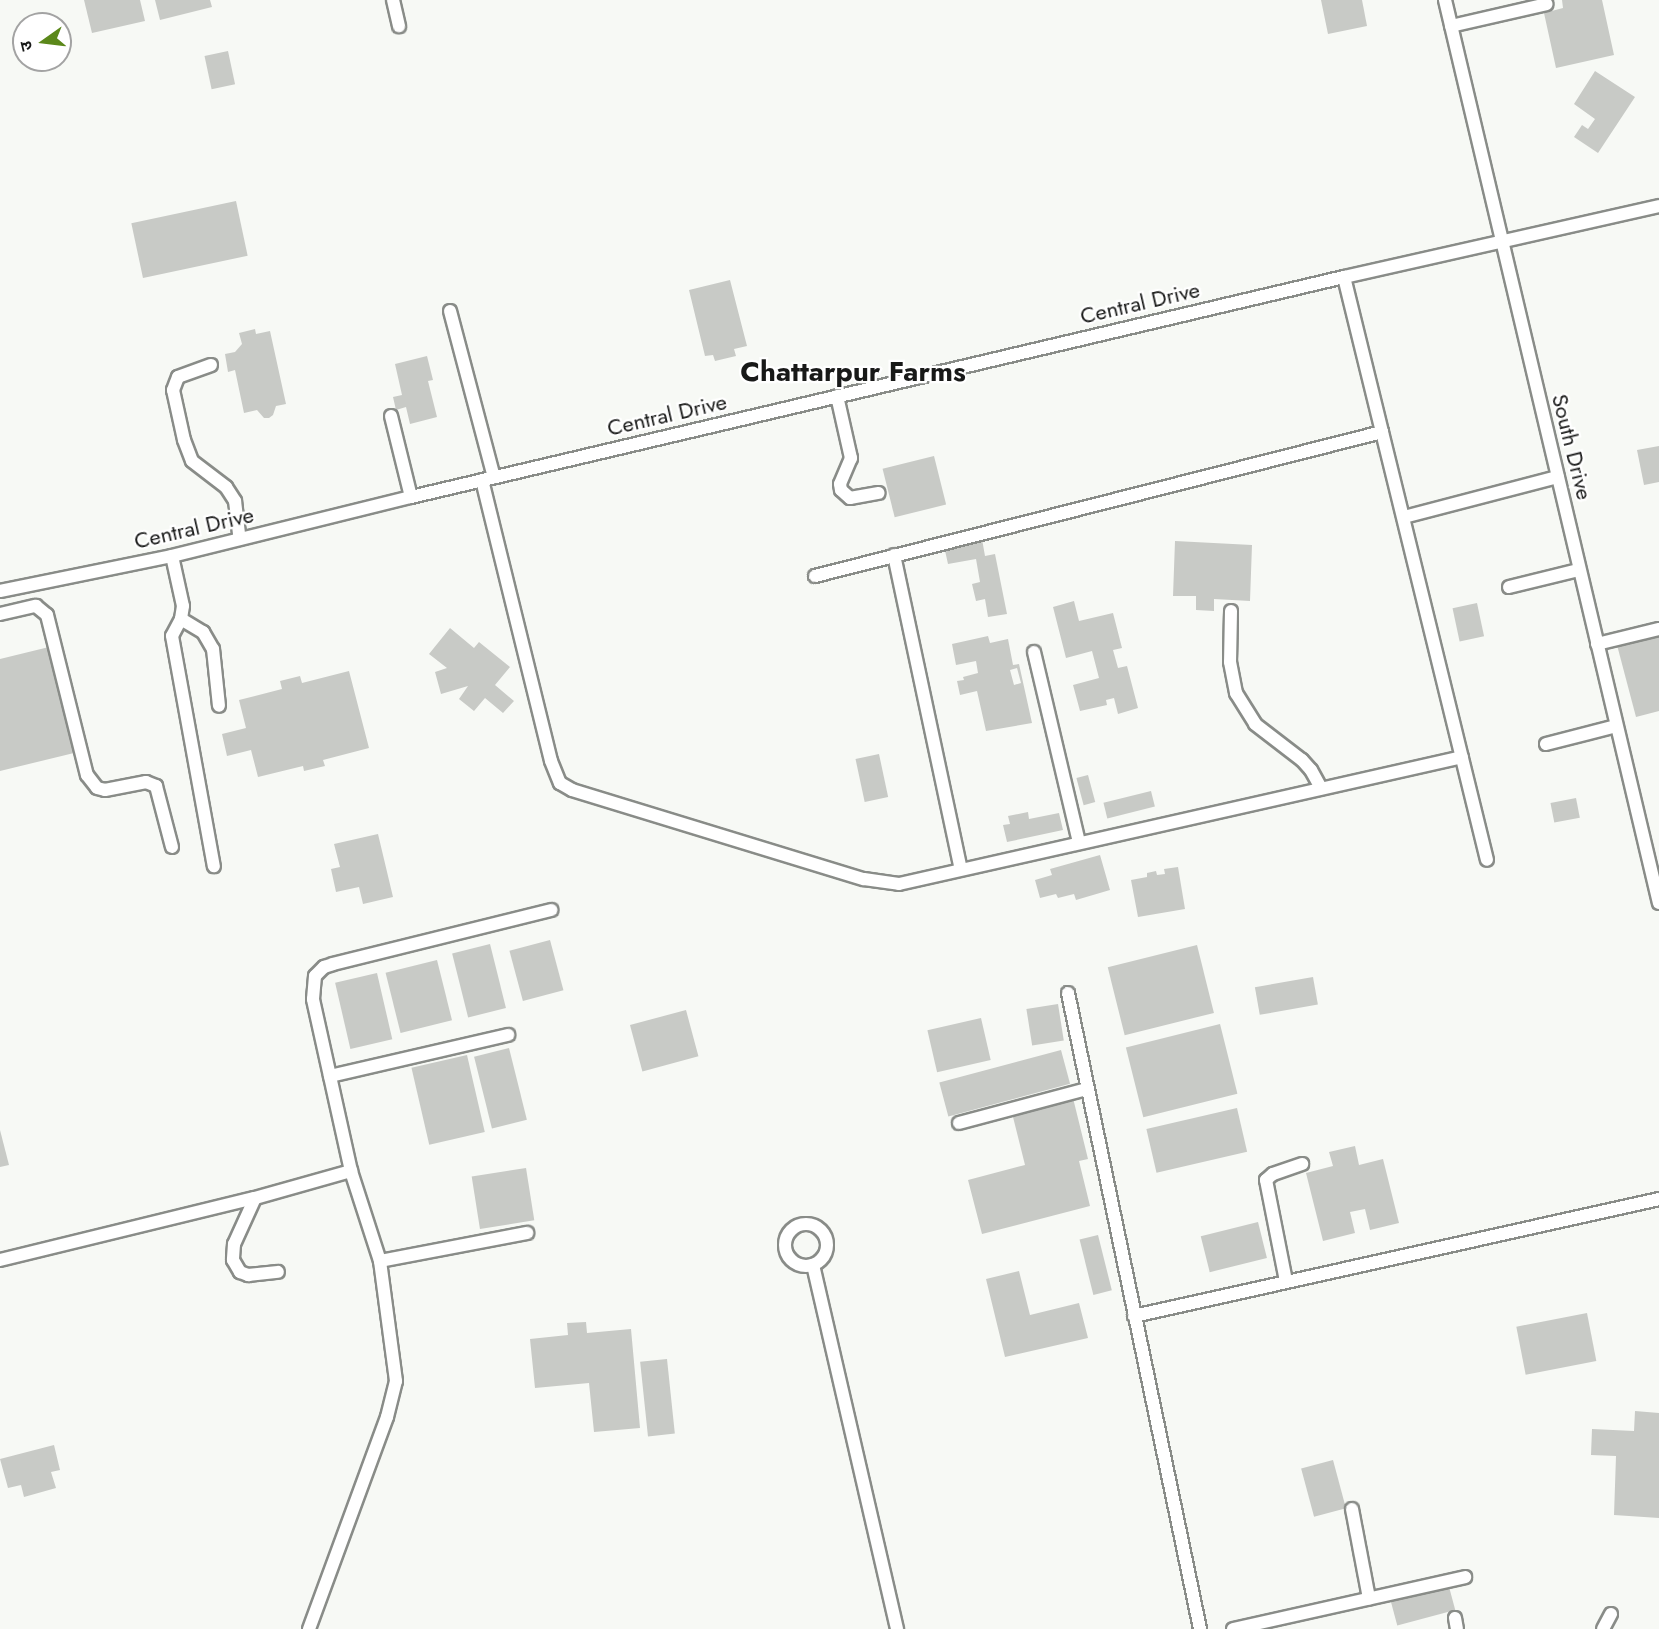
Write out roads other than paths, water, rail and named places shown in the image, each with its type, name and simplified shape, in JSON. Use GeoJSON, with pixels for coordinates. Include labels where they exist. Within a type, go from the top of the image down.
{"type":"FeatureCollection","features":[{"type":"Feature","properties":{"kind":"street"},"geometry":{"type":"LineString","coordinates":[[393,0],[399,26]]}},
{"type":"Feature","properties":{"kind":"street","name":"South Drive"},"geometry":{"type":"LineString","coordinates":[[1445,0],[1500,242],[1659,903]]}},
{"type":"Feature","properties":{"kind":"street"},"geometry":{"type":"LineString","coordinates":[[1451,26],[1547,4]]}},
{"type":"Feature","properties":{"kind":"street","name":"Central Drive"},"geometry":{"type":"LineString","coordinates":[[0,591],[172,556],[837,396],[1659,206]]}},
{"type":"Feature","properties":{"kind":"street"},"geometry":{"type":"LineString","coordinates":[[1344,277],[1487,860]]}},
{"type":"Feature","properties":{"kind":"street"},"geometry":{"type":"LineString","coordinates":[[450,311],[551,761],[560,783],[572,790],[885,884],[899,884],[1462,757]]}},
{"type":"Feature","properties":{"kind":"street"},"geometry":{"type":"LineString","coordinates":[[211,365],[178,376],[173,390],[184,440],[192,461],[226,487],[235,501],[240,539]]}},
{"type":"Feature","properties":{"kind":"street"},"geometry":{"type":"LineString","coordinates":[[837,396],[851,458],[840,484],[841,489],[844,495],[850,498],[879,493]]}},
{"type":"Feature","properties":{"kind":"street"},"geometry":{"type":"LineString","coordinates":[[391,416],[411,497]]}},
{"type":"Feature","properties":{"kind":"street"},"geometry":{"type":"LineString","coordinates":[[815,576],[1382,432]]}},
{"type":"Feature","properties":{"kind":"street"},"geometry":{"type":"LineString","coordinates":[[1404,517],[1558,477]]}},
{"type":"Feature","properties":{"kind":"street"},"geometry":{"type":"LineString","coordinates":[[894,555],[961,869]]}},
{"type":"Feature","properties":{"kind":"street"},"geometry":{"type":"LineString","coordinates":[[172,556],[183,606],[181,620],[172,636],[214,866]]}},
{"type":"Feature","properties":{"kind":"street"},"geometry":{"type":"LineString","coordinates":[[1509,587],[1579,570]]}},
{"type":"Feature","properties":{"kind":"street"},"geometry":{"type":"LineString","coordinates":[[0,614],[36,606],[47,615],[87,775],[98,788],[105,790],[146,782],[156,786],[172,846]]}},
{"type":"Feature","properties":{"kind":"street"},"geometry":{"type":"LineString","coordinates":[[1231,611],[1230,662],[1236,693],[1255,724],[1302,760],[1311,770],[1321,788]]}},
{"type":"Feature","properties":{"kind":"street"},"geometry":{"type":"LineString","coordinates":[[181,620],[203,632],[213,649],[219,706]]}},
{"type":"Feature","properties":{"kind":"street"},"geometry":{"type":"LineString","coordinates":[[1597,644],[1659,629]]}},
{"type":"Feature","properties":{"kind":"street"},"geometry":{"type":"LineString","coordinates":[[1034,652],[1079,842]]}},
{"type":"Feature","properties":{"kind":"street"},"geometry":{"type":"LineString","coordinates":[[1546,744],[1616,726]]}},
{"type":"Feature","properties":{"kind":"street"},"geometry":{"type":"LineString","coordinates":[[309,1629],[394,1394],[396,1364],[380,1261],[351,1171],[313,999],[313,985],[318,971],[333,964],[551,910]]}},
{"type":"Feature","properties":{"kind":"street"},"geometry":{"type":"LineString","coordinates":[[1068,993],[1200,1629]]}},
{"type":"Feature","properties":{"kind":"street"},"geometry":{"type":"LineString","coordinates":[[330,1076],[508,1035]]}},
{"type":"Feature","properties":{"kind":"street"},"geometry":{"type":"LineString","coordinates":[[959,1123],[1087,1089]]}},
{"type":"Feature","properties":{"kind":"street"},"geometry":{"type":"LineString","coordinates":[[1286,1281],[1266,1180],[1273,1174],[1302,1164]]}},
{"type":"Feature","properties":{"kind":"street"},"geometry":{"type":"LineString","coordinates":[[0,1260],[255,1198],[351,1171]]}},
{"type":"Feature","properties":{"kind":"street"},"geometry":{"type":"LineString","coordinates":[[255,1198],[234,1244],[233,1260],[240,1272],[248,1275],[278,1272]]}},
{"type":"Feature","properties":{"kind":"street"},"geometry":{"type":"LineString","coordinates":[[1134,1316],[1659,1199]]}},
{"type":"Feature","properties":{"kind":"street"},"geometry":{"type":"LineString","coordinates":[[380,1261],[527,1233]]}},
{"type":"Feature","properties":{"kind":"street"},"geometry":{"type":"LineString","coordinates":[[813,1265],[897,1629]]}},
{"type":"Feature","properties":{"kind":"street"},"geometry":{"type":"LineString","coordinates":[[1352,1509],[1369,1598]]}},
{"type":"Feature","properties":{"kind":"street"},"geometry":{"type":"LineString","coordinates":[[1233,1629],[1466,1577]]}},
{"type":"Feature","properties":{"kind":"street"},"geometry":{"type":"LineString","coordinates":[[1603,1629],[1611,1614]]}},
{"type":"Feature","properties":{"kind":"district","name":"Chattarpur Farms"},"geometry":{"type":"Point","coordinates":[853,372]}}]}
